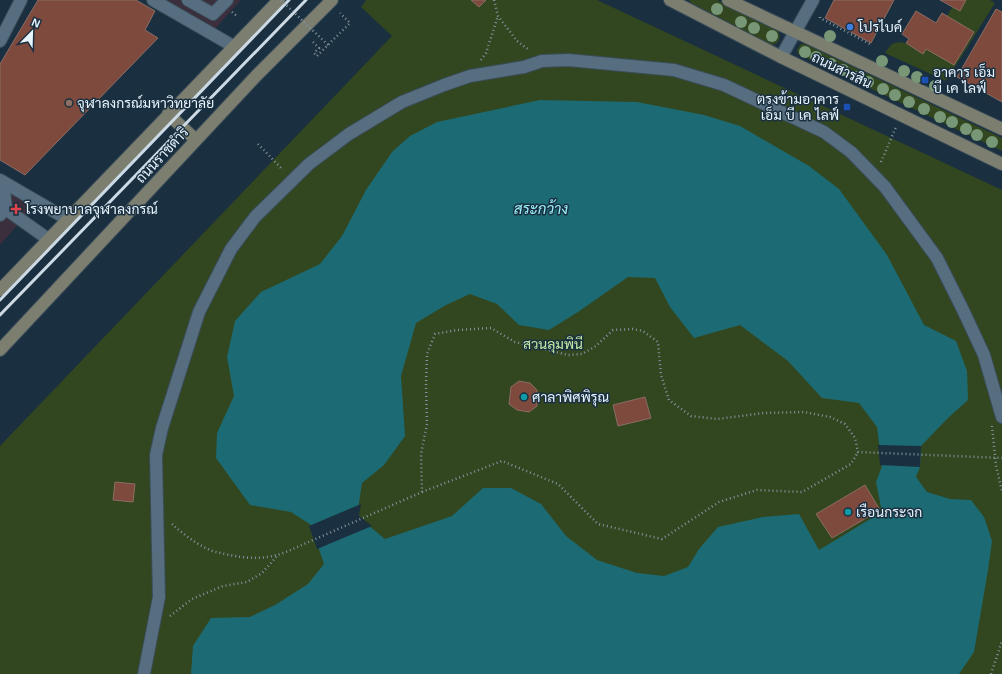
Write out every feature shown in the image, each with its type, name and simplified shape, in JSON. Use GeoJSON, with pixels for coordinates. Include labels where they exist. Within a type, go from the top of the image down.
{"type":"FeatureCollection","features":[{"type":"Feature","properties":{"kind":"main road","name":"ถนนราชดำริ"},"geometry":{"type":"LineString","coordinates":[[0,290],[233,46],[280,0]]}},
{"type":"Feature","properties":{"kind":"main road","name":"ถนนราชดำริ"},"geometry":{"type":"LineString","coordinates":[[0,350],[256,76],[332,0]]}},
{"type":"Feature","properties":{"kind":"main road","name":"ถนนสารสิน"},"geometry":{"type":"LineString","coordinates":[[728,0],[795,33],[1002,129]]}},
{"type":"Feature","properties":{"kind":"main road","name":"ถนนสารสิน"},"geometry":{"type":"LineString","coordinates":[[672,1],[781,57],[1002,164]]}},
{"type":"Feature","properties":{"kind":"main road"},"geometry":{"type":"LineString","coordinates":[[168,114],[196,140]]}},
{"type":"Feature","properties":{"kind":"street"},"geometry":{"type":"LineString","coordinates":[[0,41],[22,0]]}},
{"type":"Feature","properties":{"kind":"street"},"geometry":{"type":"LineString","coordinates":[[153,0],[233,46]]}},
{"type":"Feature","properties":{"kind":"street"},"geometry":{"type":"LineString","coordinates":[[188,0],[213,14],[227,0]]}},
{"type":"Feature","properties":{"kind":"street"},"geometry":{"type":"LineString","coordinates":[[781,57],[813,0]]}},
{"type":"Feature","properties":{"kind":"street"},"geometry":{"type":"LineString","coordinates":[[144,674],[159,597],[156,455],[162,428],[199,312],[231,249],[255,217],[292,180],[309,164],[349,134],[402,102],[470,76],[524,67],[542,61],[568,60],[674,70],[724,85],[824,132],[851,152],[885,187],[937,258],[984,356],[997,419]]}},
{"type":"Feature","properties":{"kind":"street"},"geometry":{"type":"LineString","coordinates":[[1,181],[67,219]]}},
{"type":"Feature","properties":{"kind":"street"},"geometry":{"type":"LineString","coordinates":[[1,181],[2,209],[48,239]]}},
{"type":"Feature","properties":{"kind":"path"},"geometry":{"type":"LineString","coordinates":[[280,0],[328,45]]}},
{"type":"Feature","properties":{"kind":"path"},"geometry":{"type":"LineString","coordinates":[[494,0],[498,16],[518,41],[542,61]]}},
{"type":"Feature","properties":{"kind":"path"},"geometry":{"type":"LineString","coordinates":[[313,42],[319,48],[314,53],[317,56],[350,22],[340,13]]}},
{"type":"Feature","properties":{"kind":"path"},"geometry":{"type":"LineString","coordinates":[[819,13],[820,18],[870,44]]}},
{"type":"Feature","properties":{"kind":"path"},"geometry":{"type":"LineString","coordinates":[[470,76],[486,53],[498,16]]}},
{"type":"Feature","properties":{"kind":"path"},"geometry":{"type":"LineString","coordinates":[[874,175],[892,139],[901,115]]}},
{"type":"Feature","properties":{"kind":"path"},"geometry":{"type":"LineString","coordinates":[[258,144],[292,180]]}},
{"type":"Feature","properties":{"kind":"path"},"geometry":{"type":"LineString","coordinates":[[156,510],[182,533],[211,551],[257,559],[279,555],[367,515],[502,461],[558,484],[598,524],[662,540],[719,502],[757,490],[802,492],[851,464],[858,452],[855,438],[844,424],[830,417],[804,412],[764,413],[717,420],[691,416],[669,400],[661,375],[658,342],[643,331],[633,329],[614,330],[596,346],[582,354],[568,355],[515,342],[492,328],[478,328],[435,334],[427,354],[427,424],[421,454],[422,492]]}},
{"type":"Feature","properties":{"kind":"path"},"geometry":{"type":"LineString","coordinates":[[997,419],[995,458],[1002,490]]}},
{"type":"Feature","properties":{"kind":"path"},"geometry":{"type":"LineString","coordinates":[[858,452],[1002,458]]}},
{"type":"Feature","properties":{"kind":"path"},"geometry":{"type":"LineString","coordinates":[[152,635],[173,612],[192,599],[224,586],[247,582],[262,573],[279,555]]}},
{"type":"Feature","properties":{"kind":"path"},"geometry":{"type":"LineString","coordinates":[[991,674],[1002,641]]}},
{"type":"Feature","properties":{"kind":"shaded area"},"geometry":{"type":"Polygon","coordinates":[[[153,0],[241,0],[211,33],[153,0]]]}},
{"type":"Feature","properties":{"kind":"shaded area","name":"โรงพยาบาลจุฬาลงกรณ์"},"geometry":{"type":"Polygon","coordinates":[[[0,174],[41,198],[0,245],[0,174]]]}},
{"type":"Feature","properties":{"kind":"green space","name":"สวนลุมพินี"},"geometry":{"type":"Polygon","coordinates":[[[366,0],[597,0],[1002,190],[1002,674],[0,674],[0,446],[392,36],[361,7],[366,0]]]}},
{"type":"Feature","properties":{"kind":"green space"},"geometry":{"type":"Polygon","coordinates":[[[689,0],[717,0],[777,29],[780,38],[777,43],[772,45],[691,3],[689,0]]]}},
{"type":"Feature","properties":{"kind":"green space"},"geometry":{"type":"Polygon","coordinates":[[[957,0],[990,0],[995,3],[946,81],[885,53],[891,45],[899,42],[908,44],[923,53],[957,0]]]}},
{"type":"Feature","properties":{"kind":"green space"},"geometry":{"type":"Polygon","coordinates":[[[801,44],[805,44],[1002,138],[1002,151],[798,54],[797,50],[801,44]]]}},
{"type":"Feature","properties":{"kind":"water","name":"สระกว้าง"},"geometry":{"type":"Polygon","coordinates":[[[540,100],[637,102],[704,115],[740,126],[809,166],[839,189],[887,255],[924,325],[956,341],[967,371],[968,400],[921,446],[920,467],[916,477],[927,492],[950,499],[971,500],[984,517],[992,541],[974,652],[959,674],[191,674],[193,646],[211,618],[250,617],[275,605],[308,584],[324,564],[311,525],[291,512],[250,505],[216,458],[217,433],[234,396],[227,357],[235,321],[261,292],[320,264],[342,236],[366,190],[392,152],[410,136],[437,122],[540,100]],[[628,277],[578,312],[549,330],[519,325],[497,304],[470,294],[446,305],[416,323],[401,376],[405,436],[384,465],[362,483],[357,516],[385,539],[452,516],[483,488],[511,488],[541,504],[566,536],[597,560],[637,573],[664,576],[688,567],[699,549],[718,527],[763,517],[799,514],[819,550],[882,512],[876,482],[882,466],[877,427],[859,403],[822,398],[788,361],[740,325],[694,338],[670,307],[655,278],[628,277]]]}},
{"type":"Feature","properties":{"kind":"pier"},"geometry":{"type":"Polygon","coordinates":[[[878,445],[921,446],[920,467],[880,465],[878,445]]]}},
{"type":"Feature","properties":{"kind":"pier"},"geometry":{"type":"Polygon","coordinates":[[[361,504],[359,516],[372,526],[317,549],[309,526],[361,504]]]}},
{"type":"Feature","properties":{"kind":"building","name":"จุฬาลงกรณ์มหาวิทยาลัย"},"geometry":{"type":"Polygon","coordinates":[[[38,0],[136,0],[155,11],[145,30],[158,38],[25,175],[0,160],[0,64],[38,0]]]}},
{"type":"Feature","properties":{"kind":"building"},"geometry":{"type":"Polygon","coordinates":[[[471,0],[486,0],[479,7],[471,0]]]}},
{"type":"Feature","properties":{"kind":"building"},"geometry":{"type":"Polygon","coordinates":[[[834,0],[894,0],[871,43],[825,18],[834,0]]]}},
{"type":"Feature","properties":{"kind":"building"},"geometry":{"type":"Polygon","coordinates":[[[940,0],[966,0],[960,11],[940,0]]]}},
{"type":"Feature","properties":{"kind":"building"},"geometry":{"type":"Polygon","coordinates":[[[996,9],[1002,12],[1002,102],[957,77],[996,9]]]}},
{"type":"Feature","properties":{"kind":"building"},"geometry":{"type":"Polygon","coordinates":[[[916,11],[936,23],[942,13],[974,32],[954,65],[926,49],[923,54],[906,43],[909,39],[902,34],[916,11]]]}},
{"type":"Feature","properties":{"kind":"building","name":"ศาลาพิศพิรุณ"},"geometry":{"type":"Polygon","coordinates":[[[519,381],[530,383],[537,390],[537,406],[529,412],[517,410],[509,404],[511,387],[519,381]]]}},
{"type":"Feature","properties":{"kind":"building"},"geometry":{"type":"Polygon","coordinates":[[[645,397],[651,418],[618,426],[613,405],[645,397]]]}},
{"type":"Feature","properties":{"kind":"building"},"geometry":{"type":"Polygon","coordinates":[[[115,482],[135,484],[133,502],[113,500],[115,482]]]}},
{"type":"Feature","properties":{"kind":"building","name":"เรือนกระจก"},"geometry":{"type":"Polygon","coordinates":[[[865,485],[880,510],[832,538],[816,514],[865,485]]]}},
{"type":"Feature","properties":{"kind":"railway"},"geometry":{"type":"LineString","coordinates":[[0,300],[289,0]]}},
{"type":"Feature","properties":{"kind":"railway"},"geometry":{"type":"LineString","coordinates":[[0,315],[306,0]]}},
{"type":"Feature","properties":{"kind":"place","name":"โปรไบค์"},"geometry":{"type":"Point","coordinates":[850,27]}},
{"type":"Feature","properties":{"kind":"place","name":"อาคาร เอ็ม บี เค ไลฟ์"},"geometry":{"type":"Point","coordinates":[925,80]}},
{"type":"Feature","properties":{"kind":"place","name":"จุฬาลงกรณ์มหาวิทยาลัย"},"geometry":{"type":"Point","coordinates":[69,103]}},
{"type":"Feature","properties":{"kind":"place","name":"ตรงข้ามอาคาร เอ็ม บี เค ไลฟ์"},"geometry":{"type":"Point","coordinates":[847,107]}},
{"type":"Feature","properties":{"kind":"place","name":"โรงพยาบาลจุฬาลงกรณ์"},"geometry":{"type":"Point","coordinates":[16,209]}},
{"type":"Feature","properties":{"kind":"place","name":"ศาลาพิศพิรุณ"},"geometry":{"type":"Point","coordinates":[524,397]}},
{"type":"Feature","properties":{"kind":"place","name":"เรือนกระจก"},"geometry":{"type":"Point","coordinates":[848,512]}}]}
